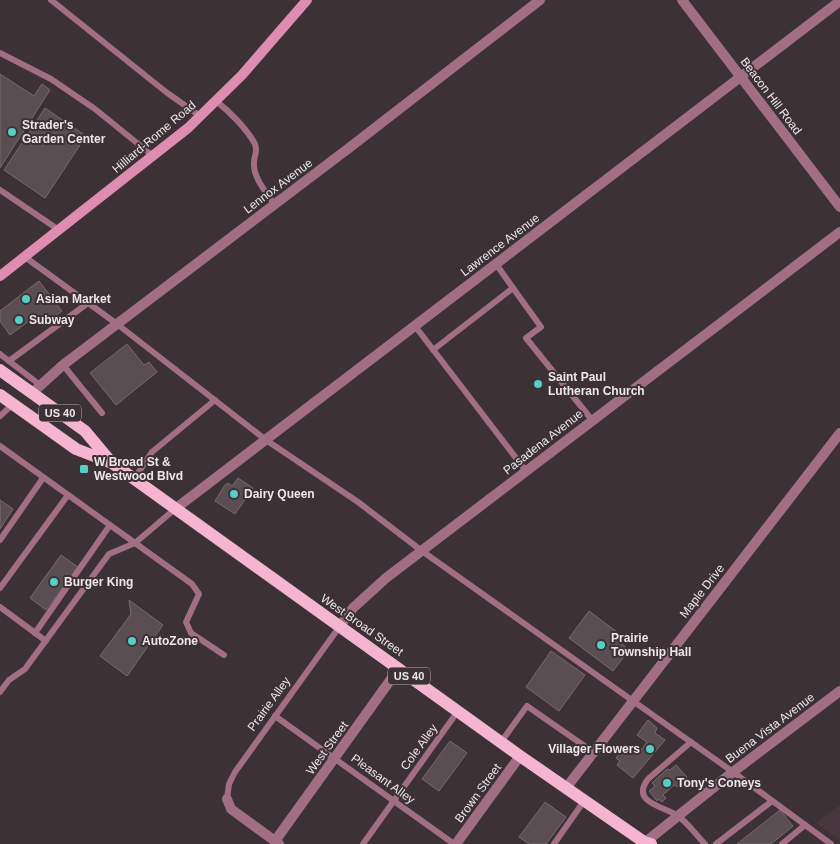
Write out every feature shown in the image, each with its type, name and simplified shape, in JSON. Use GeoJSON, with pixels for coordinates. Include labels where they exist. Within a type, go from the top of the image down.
{"type":"FeatureCollection","features":[{"type":"Feature","properties":{"kind":"main road","name":"Hilliard-Rome Road"},"geometry":{"type":"LineString","coordinates":[[0,276],[188,128],[242,75],[307,0]]}},
{"type":"Feature","properties":{"kind":"main road","name":"West Broad Street"},"geometry":{"type":"LineString","coordinates":[[5,366],[36,389],[85,432],[112,464]]}},
{"type":"Feature","properties":{"kind":"main road","name":"West Broad Street"},"geometry":{"type":"LineString","coordinates":[[0,395],[76,448],[112,464],[134,479],[646,844]]}},
{"type":"Feature","properties":{"kind":"street","name":"Lennox Avenue"},"geometry":{"type":"LineString","coordinates":[[36,389],[63,365],[116,324],[540,0]]}},
{"type":"Feature","properties":{"kind":"street","name":"Beacon Hill Road"},"geometry":{"type":"LineString","coordinates":[[682,0],[840,207]]}},
{"type":"Feature","properties":{"kind":"street","name":"Lawrence Avenue"},"geometry":{"type":"LineString","coordinates":[[175,508],[840,1]]}},
{"type":"Feature","properties":{"kind":"street","name":"Pasadena Avenue"},"geometry":{"type":"LineString","coordinates":[[340,626],[353,608],[386,578],[840,232]]}},
{"type":"Feature","properties":{"kind":"street","name":"Maple Drive"},"geometry":{"type":"LineString","coordinates":[[566,788],[632,700],[840,433]]}},
{"type":"Feature","properties":{"kind":"street","name":"West Street"},"geometry":{"type":"LineString","coordinates":[[276,843],[399,668]]}},
{"type":"Feature","properties":{"kind":"street","name":"Buena Vista Avenue"},"geometry":{"type":"LineString","coordinates":[[646,844],[677,816],[840,690]]}},
{"type":"Feature","properties":{"kind":"street","name":"Brown Street"},"geometry":{"type":"LineString","coordinates":[[455,844],[520,756]]}},
{"type":"Feature","properties":{"kind":"street"},"geometry":{"type":"LineString","coordinates":[[227,799],[231,810],[276,843]]}},
{"type":"Feature","properties":{"kind":"lane"},"geometry":{"type":"LineString","coordinates":[[51,0],[166,92],[200,116]]}},
{"type":"Feature","properties":{"kind":"lane"},"geometry":{"type":"LineString","coordinates":[[0,53],[51,79],[95,109],[152,156]]}},
{"type":"Feature","properties":{"kind":"lane"},"geometry":{"type":"LineString","coordinates":[[216,101],[236,119],[254,144],[257,152],[254,163],[255,171],[259,181],[274,204]]}},
{"type":"Feature","properties":{"kind":"lane"},"geometry":{"type":"LineString","coordinates":[[0,190],[59,230]]}},
{"type":"Feature","properties":{"kind":"lane"},"geometry":{"type":"LineString","coordinates":[[25,257],[116,324],[266,440],[358,502],[422,551],[831,844]]}},
{"type":"Feature","properties":{"kind":"lane"},"geometry":{"type":"LineString","coordinates":[[496,264],[541,326],[526,338],[592,420]]}},
{"type":"Feature","properties":{"kind":"lane"},"geometry":{"type":"LineString","coordinates":[[434,350],[513,288]]}},
{"type":"Feature","properties":{"kind":"lane"},"geometry":{"type":"LineString","coordinates":[[0,354],[5,366],[88,303]]}},
{"type":"Feature","properties":{"kind":"lane"},"geometry":{"type":"LineString","coordinates":[[415,326],[526,471]]}},
{"type":"Feature","properties":{"kind":"lane"},"geometry":{"type":"LineString","coordinates":[[63,365],[102,413]]}},
{"type":"Feature","properties":{"kind":"lane"},"geometry":{"type":"LineString","coordinates":[[134,479],[152,452],[215,400]]}},
{"type":"Feature","properties":{"kind":"lane"},"geometry":{"type":"LineString","coordinates":[[0,416],[12,404]]}},
{"type":"Feature","properties":{"kind":"lane"},"geometry":{"type":"LineString","coordinates":[[1,450],[68,495],[192,584],[199,594],[186,622],[191,633],[224,655]]}},
{"type":"Feature","properties":{"kind":"lane"},"geometry":{"type":"LineString","coordinates":[[0,540],[43,478]]}},
{"type":"Feature","properties":{"kind":"lane"},"geometry":{"type":"LineString","coordinates":[[0,588],[68,495]]}},
{"type":"Feature","properties":{"kind":"lane"},"geometry":{"type":"LineString","coordinates":[[0,692],[9,680],[25,669],[109,554],[135,543],[175,508]]}},
{"type":"Feature","properties":{"kind":"lane"},"geometry":{"type":"LineString","coordinates":[[35,632],[110,526]]}},
{"type":"Feature","properties":{"kind":"lane"},"geometry":{"type":"LineString","coordinates":[[0,607],[46,641]]}},
{"type":"Feature","properties":{"kind":"lane","name":"Prairie Alley"},"geometry":{"type":"LineString","coordinates":[[227,799],[229,784],[235,772],[340,626]]}},
{"type":"Feature","properties":{"kind":"lane"},"geometry":{"type":"LineString","coordinates":[[501,742],[527,706],[592,752]]}},
{"type":"Feature","properties":{"kind":"lane","name":"Cole Alley"},"geometry":{"type":"LineString","coordinates":[[363,844],[458,711]]}},
{"type":"Feature","properties":{"kind":"lane","name":"Pleasant Alley"},"geometry":{"type":"LineString","coordinates":[[275,716],[455,844]]}},
{"type":"Feature","properties":{"kind":"lane"},"geometry":{"type":"LineString","coordinates":[[691,742],[648,778],[642,790],[644,797],[677,816],[704,844]]}},
{"type":"Feature","properties":{"kind":"lane"},"geometry":{"type":"LineString","coordinates":[[554,844],[584,801]]}},
{"type":"Feature","properties":{"kind":"lane"},"geometry":{"type":"LineString","coordinates":[[716,844],[772,801]]}},
{"type":"Feature","properties":{"kind":"lane"},"geometry":{"type":"LineString","coordinates":[[782,844],[806,825]]}},
{"type":"Feature","properties":{"kind":"shaded area"},"geometry":{"type":"Polygon","coordinates":[[[840,805],[840,840],[816,823],[840,805]]]}},
{"type":"Feature","properties":{"kind":"building","name":"Strader's Garden Center"},"geometry":{"type":"Polygon","coordinates":[[[0,74],[34,96],[42,84],[50,90],[0,168],[0,74]]]}},
{"type":"Feature","properties":{"kind":"building"},"geometry":{"type":"Polygon","coordinates":[[[45,108],[86,136],[45,198],[4,170],[45,108]]]}},
{"type":"Feature","properties":{"kind":"building"},"geometry":{"type":"Polygon","coordinates":[[[39,281],[62,311],[44,324],[37,315],[10,335],[0,321],[0,311],[39,281]]]}},
{"type":"Feature","properties":{"kind":"building"},"geometry":{"type":"Polygon","coordinates":[[[127,344],[144,365],[149,362],[157,372],[116,405],[90,373],[127,344]]]}},
{"type":"Feature","properties":{"kind":"building","name":"Dairy Queen"},"geometry":{"type":"Polygon","coordinates":[[[238,478],[253,488],[235,514],[215,501],[225,485],[228,483],[232,486],[238,478]]]}},
{"type":"Feature","properties":{"kind":"building"},"geometry":{"type":"Polygon","coordinates":[[[0,500],[13,509],[0,529],[0,500]]]}},
{"type":"Feature","properties":{"kind":"building","name":"Burger King"},"geometry":{"type":"Polygon","coordinates":[[[61,555],[78,567],[46,610],[30,598],[61,555]]]}},
{"type":"Feature","properties":{"kind":"building","name":"AutoZone"},"geometry":{"type":"Polygon","coordinates":[[[129,600],[163,625],[127,676],[100,656],[131,614],[129,600]]]}},
{"type":"Feature","properties":{"kind":"building","name":"Prairie Township Hall"},"geometry":{"type":"Polygon","coordinates":[[[589,611],[621,635],[617,640],[629,650],[613,671],[569,638],[589,611]]]}},
{"type":"Feature","properties":{"kind":"building"},"geometry":{"type":"Polygon","coordinates":[[[551,651],[585,675],[559,711],[526,687],[551,651]]]}},
{"type":"Feature","properties":{"kind":"building","name":"Villager Flowers"},"geometry":{"type":"Polygon","coordinates":[[[648,720],[657,728],[655,733],[665,740],[633,778],[617,765],[620,761],[616,758],[623,748],[626,750],[628,747],[637,754],[639,753],[647,742],[637,735],[648,720]]]}},
{"type":"Feature","properties":{"kind":"building"},"geometry":{"type":"Polygon","coordinates":[[[450,741],[467,753],[439,791],[422,779],[450,741]]]}},
{"type":"Feature","properties":{"kind":"building","name":"Tony's Coneys"},"geometry":{"type":"Polygon","coordinates":[[[676,765],[687,777],[678,787],[674,785],[663,795],[666,798],[662,802],[658,799],[657,801],[649,791],[655,786],[652,783],[667,769],[670,770],[676,765]]]}},
{"type":"Feature","properties":{"kind":"building"},"geometry":{"type":"Polygon","coordinates":[[[545,802],[566,817],[546,844],[529,844],[519,837],[545,802]]]}},
{"type":"Feature","properties":{"kind":"building"},"geometry":{"type":"Polygon","coordinates":[[[780,810],[793,826],[771,844],[737,844],[780,810]]]}},
{"type":"Feature","properties":{"kind":"place","name":"Strader's Garden Center"},"geometry":{"type":"Point","coordinates":[12,132]}},
{"type":"Feature","properties":{"kind":"place","name":"Asian Market"},"geometry":{"type":"Point","coordinates":[26,299]}},
{"type":"Feature","properties":{"kind":"place","name":"Subway"},"geometry":{"type":"Point","coordinates":[19,320]}},
{"type":"Feature","properties":{"kind":"place","name":"Saint Paul Lutheran Church"},"geometry":{"type":"Point","coordinates":[538,384]}},
{"type":"Feature","properties":{"kind":"place","name":"W Broad St & Westwood Blvd"},"geometry":{"type":"Point","coordinates":[84,469]}},
{"type":"Feature","properties":{"kind":"place","name":"Dairy Queen"},"geometry":{"type":"Point","coordinates":[234,494]}},
{"type":"Feature","properties":{"kind":"place","name":"Burger King"},"geometry":{"type":"Point","coordinates":[54,582]}},
{"type":"Feature","properties":{"kind":"place","name":"AutoZone"},"geometry":{"type":"Point","coordinates":[132,641]}},
{"type":"Feature","properties":{"kind":"place","name":"Prairie Township Hall"},"geometry":{"type":"Point","coordinates":[601,645]}},
{"type":"Feature","properties":{"kind":"place","name":"Villager Flowers"},"geometry":{"type":"Point","coordinates":[650,749]}},
{"type":"Feature","properties":{"kind":"place","name":"Tony's Coneys"},"geometry":{"type":"Point","coordinates":[667,783]}}]}
